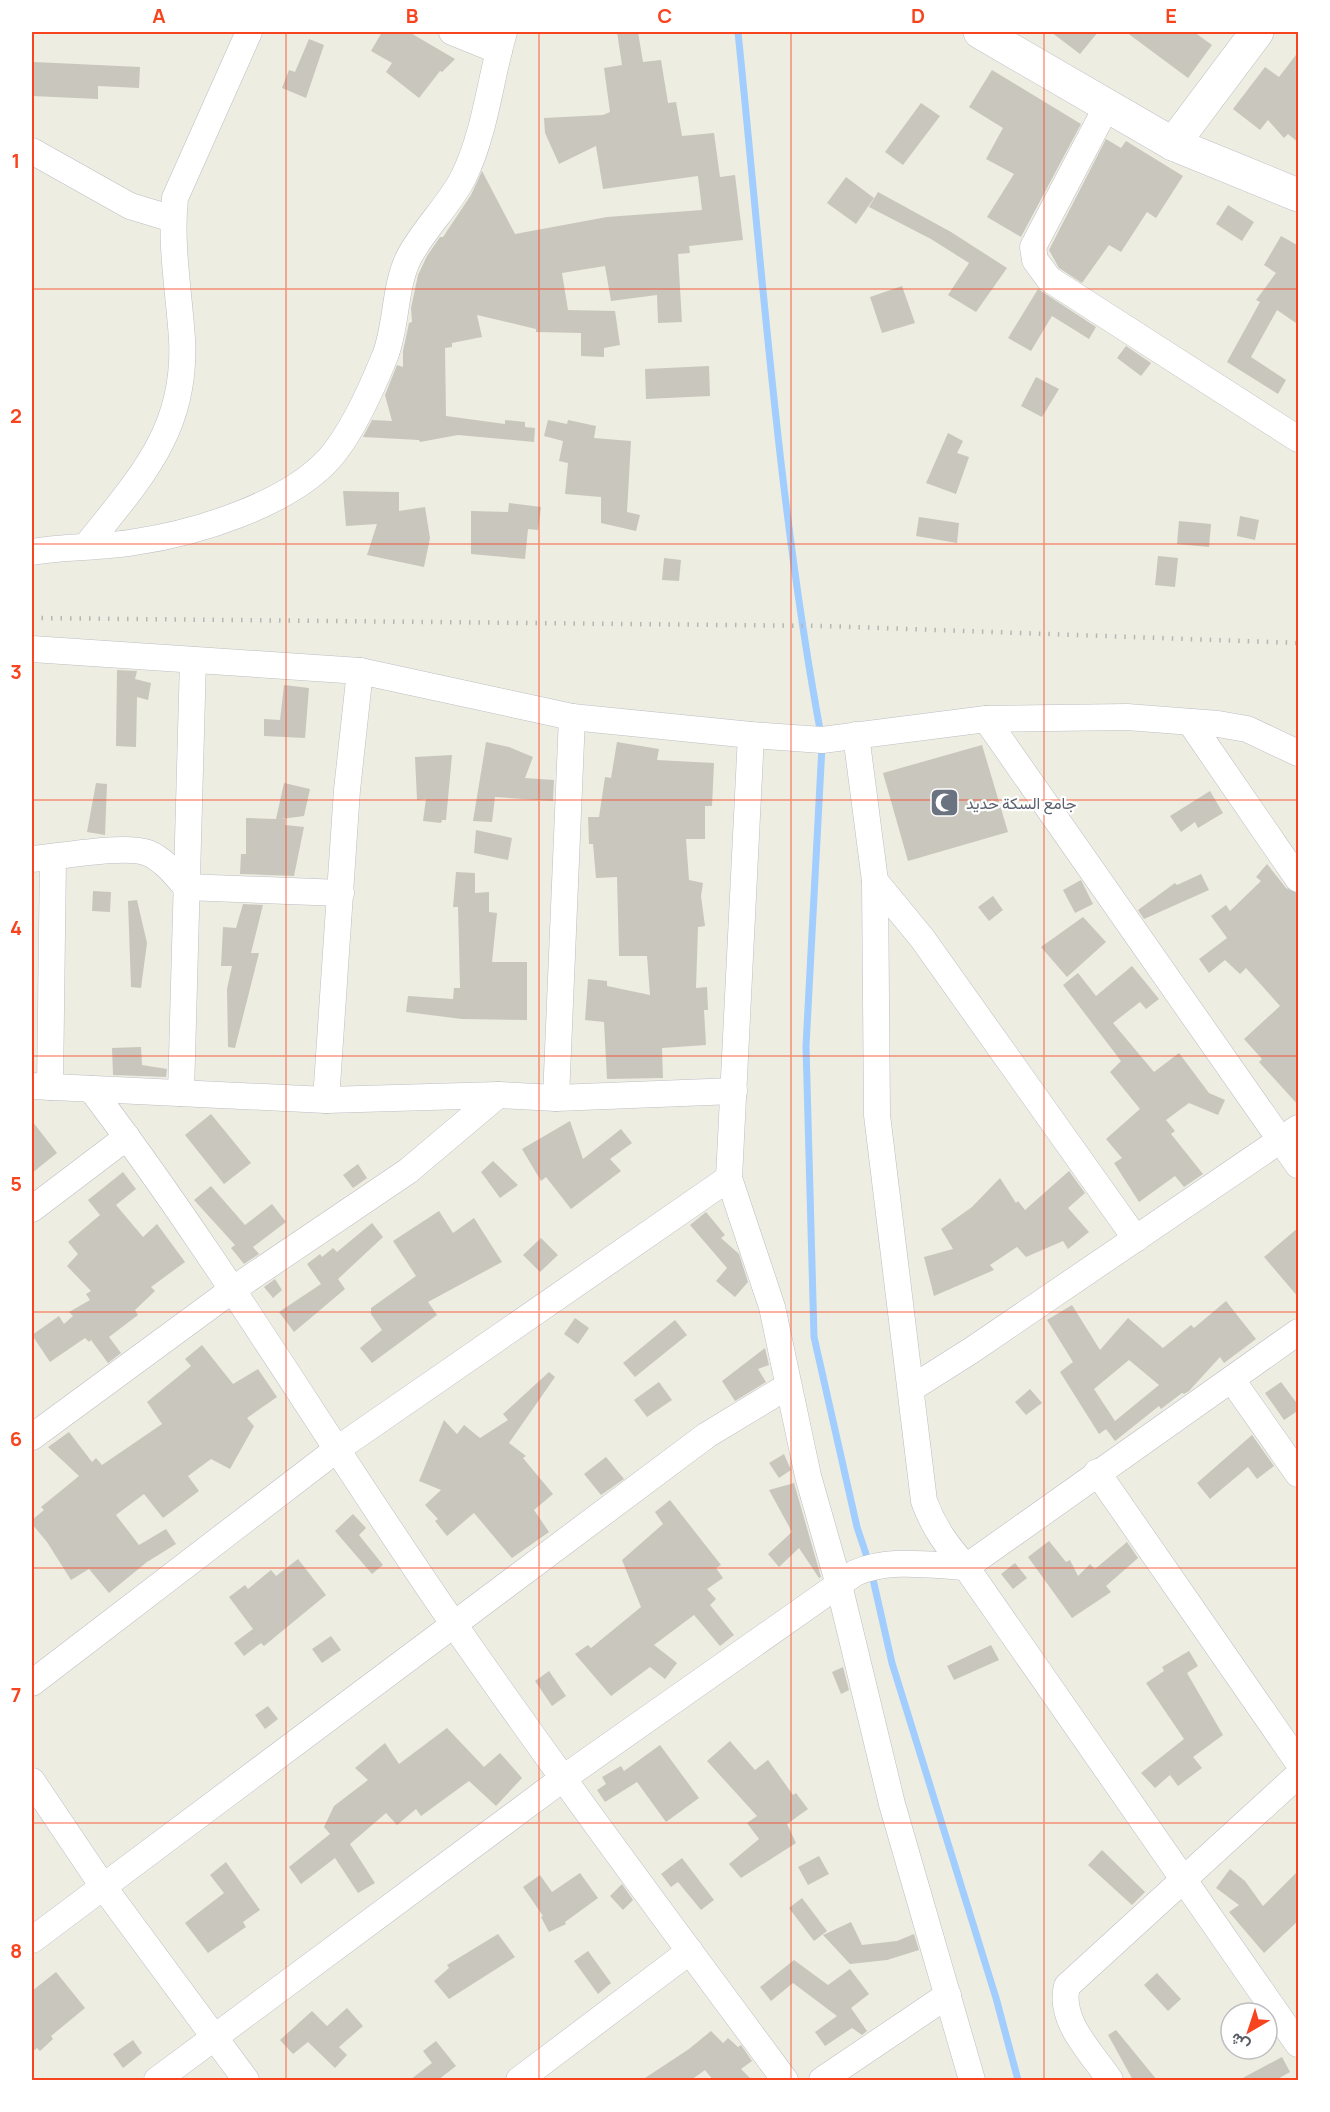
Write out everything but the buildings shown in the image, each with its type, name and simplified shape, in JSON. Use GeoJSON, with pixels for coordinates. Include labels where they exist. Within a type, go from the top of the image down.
{"type":"FeatureCollection","features":[{"type":"Feature","properties":{"kind":"main road"},"geometry":{"type":"LineString","coordinates":[[980,32],[1173,144],[1299,195]]}},
{"type":"Feature","properties":{"kind":"main road"},"geometry":{"type":"LineString","coordinates":[[1173,144],[1257,32]]}},
{"type":"Feature","properties":{"kind":"street"},"geometry":{"type":"LineString","coordinates":[[87,545],[146,470],[168,432],[180,388],[182,340],[176,287],[173,219],[175,198],[249,32]]}},
{"type":"Feature","properties":{"kind":"street"},"geometry":{"type":"LineString","coordinates":[[32,552],[87,545],[132,543],[176,535],[246,511],[290,489],[330,458],[362,408],[386,353],[400,284],[409,258],[464,176],[485,114],[502,41],[452,32]]}},
{"type":"Feature","properties":{"kind":"street"},"geometry":{"type":"LineString","coordinates":[[1107,106],[1032,247],[1041,271],[1049,279],[1299,439]]}},
{"type":"Feature","properties":{"kind":"street"},"geometry":{"type":"LineString","coordinates":[[32,151],[130,206],[173,219]]}},
{"type":"Feature","properties":{"kind":"street"},"geometry":{"type":"LineString","coordinates":[[32,649],[360,671],[572,717],[751,735],[822,740],[986,719],[1127,717],[1247,729],[1299,753]]}},
{"type":"Feature","properties":{"kind":"street"},"geometry":{"type":"LineString","coordinates":[[181,1093],[193,660]]}},
{"type":"Feature","properties":{"kind":"street"},"geometry":{"type":"LineString","coordinates":[[326,1100],[346,790],[360,671]]}},
{"type":"Feature","properties":{"kind":"street"},"geometry":{"type":"LineString","coordinates":[[556,1098],[572,717]]}},
{"type":"Feature","properties":{"kind":"street"},"geometry":{"type":"LineString","coordinates":[[986,719],[1290,1134],[1299,1165]]}},
{"type":"Feature","properties":{"kind":"street"},"geometry":{"type":"LineString","coordinates":[[1190,722],[1299,879]]}},
{"type":"Feature","properties":{"kind":"street"},"geometry":{"type":"LineString","coordinates":[[751,735],[729,1178],[772,1307],[808,1476],[839,1585],[892,1804],[972,2080]]}},
{"type":"Feature","properties":{"kind":"street"},"geometry":{"type":"LineString","coordinates":[[856,735],[875,881],[877,1115],[924,1501],[942,1541],[966,1567],[1299,2044]]}},
{"type":"Feature","properties":{"kind":"street"},"geometry":{"type":"LineString","coordinates":[[341,893],[186,887],[172,870],[148,853],[117,851],[42,858],[41,1087],[326,1100],[498,1095],[556,1098],[734,1091]]}},
{"type":"Feature","properties":{"kind":"street"},"geometry":{"type":"LineString","coordinates":[[875,881],[922,938],[1136,1239]]}},
{"type":"Feature","properties":{"kind":"street"},"geometry":{"type":"LineString","coordinates":[[91,1089],[127,1137],[232,1290],[336,1450],[453,1623],[785,2080]]}},
{"type":"Feature","properties":{"kind":"street"},"geometry":{"type":"LineString","coordinates":[[32,1437],[232,1290],[408,1171],[498,1095]]}},
{"type":"Feature","properties":{"kind":"street"},"geometry":{"type":"LineString","coordinates":[[912,1388],[972,1350],[1290,1134]]}},
{"type":"Feature","properties":{"kind":"street"},"geometry":{"type":"LineString","coordinates":[[32,1209],[127,1137]]}},
{"type":"Feature","properties":{"kind":"street"},"geometry":{"type":"LineString","coordinates":[[32,1683],[336,1450],[729,1178]]}},
{"type":"Feature","properties":{"kind":"street"},"geometry":{"type":"LineString","coordinates":[[157,2080],[565,1777],[839,1585],[870,1566],[909,1563],[966,1567],[1097,1472],[1299,1332]]}},
{"type":"Feature","properties":{"kind":"street"},"geometry":{"type":"LineString","coordinates":[[1232,1380],[1299,1474]]}},
{"type":"Feature","properties":{"kind":"street"},"geometry":{"type":"LineString","coordinates":[[32,1940],[102,1885],[707,1435],[788,1386]]}},
{"type":"Feature","properties":{"kind":"street"},"geometry":{"type":"LineString","coordinates":[[1097,1472],[1299,1762]]}},
{"type":"Feature","properties":{"kind":"street"},"geometry":{"type":"LineString","coordinates":[[1110,2080],[1068,2017],[1064,1997],[1067,1986],[1299,1775]]}},
{"type":"Feature","properties":{"kind":"street"},"geometry":{"type":"LineString","coordinates":[[32,1781],[102,1885],[246,2080]]}},
{"type":"Feature","properties":{"kind":"street"},"geometry":{"type":"LineString","coordinates":[[519,2080],[690,1952]]}},
{"type":"Feature","properties":{"kind":"street"},"geometry":{"type":"LineString","coordinates":[[822,2080],[948,1995]]}},
{"type":"Feature","properties":{"kind":"waterway"},"geometry":{"type":"LineString","coordinates":[[738,32],[782,472],[806,648],[821,735]]}},
{"type":"Feature","properties":{"kind":"waterway"},"geometry":{"type":"LineString","coordinates":[[822,746],[806,1046],[814,1337],[857,1527],[870,1566],[892,1663],[996,1998],[1018,2080]]}},
{"type":"Feature","properties":{"kind":"railway"},"geometry":{"type":"LineString","coordinates":[[32,618],[826,626],[1298,643]]}},
{"type":"Feature","properties":{"kind":"place","name":"جامع السكة حديد"},"geometry":{"type":"Point","coordinates":[945,803]}}]}
